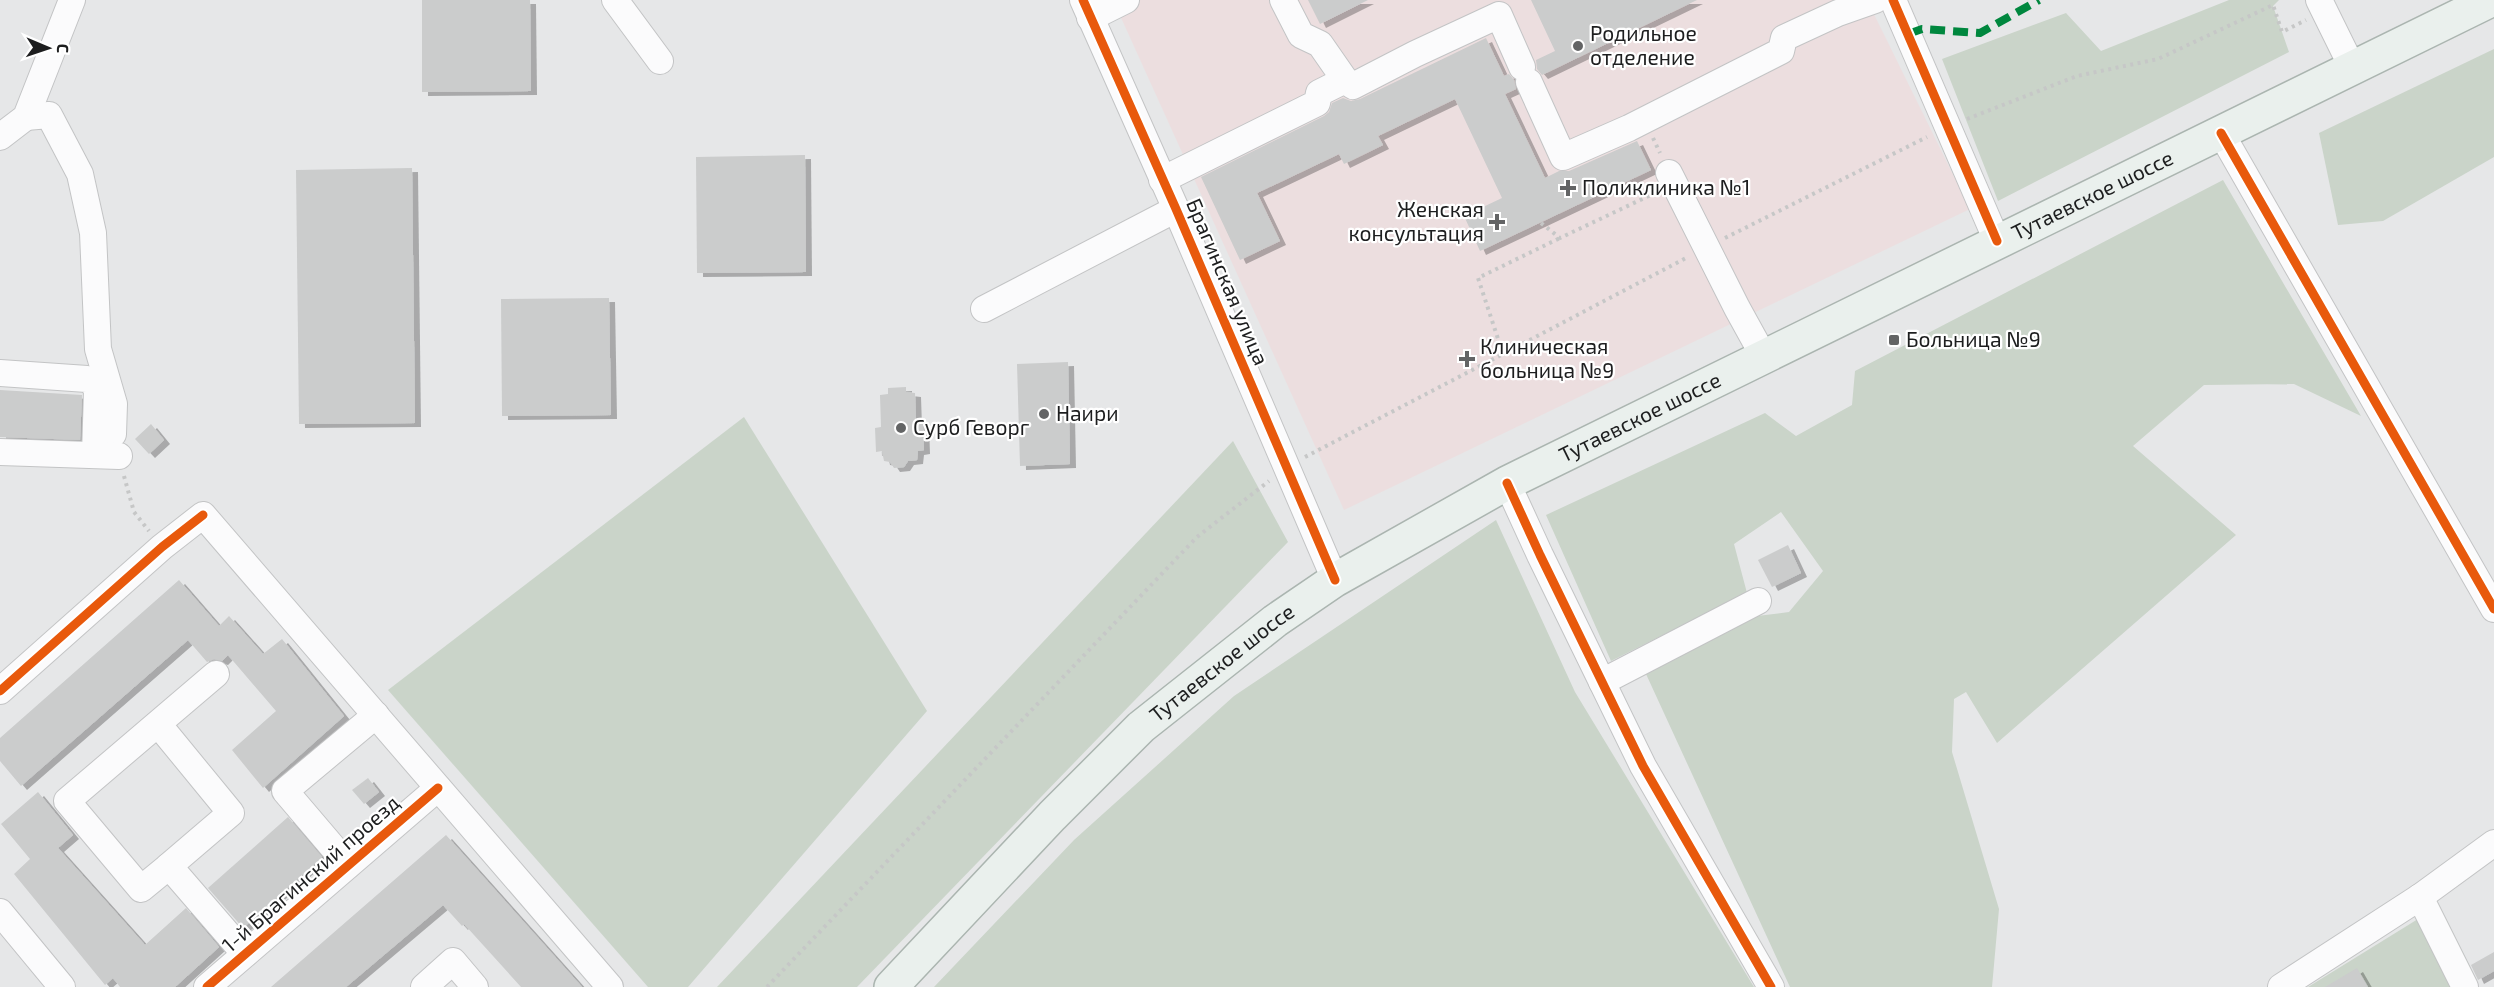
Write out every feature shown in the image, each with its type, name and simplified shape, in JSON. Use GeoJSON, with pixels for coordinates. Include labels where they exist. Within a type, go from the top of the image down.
{"type":"FeatureCollection","features":[{"type":"Feature","properties":{"kind":"main road","name":"Тутаевское шоссе"},"geometry":{"type":"LineString","coordinates":[[891,987],[1052,816],[1141,727],[1275,621],[1335,580],[1507,483],[2491,0]]}},
{"type":"Feature","properties":{"kind":"street"},"geometry":{"type":"LineString","coordinates":[[0,137],[26,117],[72,0]]}},
{"type":"Feature","properties":{"kind":"street"},"geometry":{"type":"LineString","coordinates":[[615,0],[660,61]]}},
{"type":"Feature","properties":{"kind":"street"},"geometry":{"type":"LineString","coordinates":[[1087,9],[1126,0]]}},
{"type":"Feature","properties":{"kind":"street"},"geometry":{"type":"LineString","coordinates":[[1283,0],[1301,35],[1320,44],[1345,80],[1353,86],[1499,15],[1563,158],[1780,51],[1784,38],[1838,13],[1875,0]]}},
{"type":"Feature","properties":{"kind":"street"},"geometry":{"type":"LineString","coordinates":[[1893,0],[1997,241]]}},
{"type":"Feature","properties":{"kind":"street"},"geometry":{"type":"LineString","coordinates":[[2322,6],[2353,69]]}},
{"type":"Feature","properties":{"kind":"street","name":"Брагинская улица"},"geometry":{"type":"LineString","coordinates":[[1087,9],[1176,209],[1335,580]]}},
{"type":"Feature","properties":{"kind":"street"},"geometry":{"type":"LineString","coordinates":[[1162,180],[1317,103],[1319,93],[1345,80]]}},
{"type":"Feature","properties":{"kind":"street"},"geometry":{"type":"LineString","coordinates":[[26,117],[49,115],[80,174],[93,233],[98,349],[114,404],[109,448]]}},
{"type":"Feature","properties":{"kind":"street"},"geometry":{"type":"LineString","coordinates":[[2221,133],[2494,609]]}},
{"type":"Feature","properties":{"kind":"street"},"geometry":{"type":"LineString","coordinates":[[1672,178],[1764,357]]}},
{"type":"Feature","properties":{"kind":"street"},"geometry":{"type":"LineString","coordinates":[[984,309],[1176,209]]}},
{"type":"Feature","properties":{"kind":"street"},"geometry":{"type":"LineString","coordinates":[[0,373],[87,379],[94,384],[97,391],[109,448]]}},
{"type":"Feature","properties":{"kind":"street"},"geometry":{"type":"LineString","coordinates":[[0,452],[109,448]]}},
{"type":"Feature","properties":{"kind":"street"},"geometry":{"type":"LineString","coordinates":[[1507,483],[1643,766],[1771,987]]}},
{"type":"Feature","properties":{"kind":"street"},"geometry":{"type":"LineString","coordinates":[[0,691],[162,547],[203,515],[610,987]]}},
{"type":"Feature","properties":{"kind":"street"},"geometry":{"type":"LineString","coordinates":[[1602,682],[1758,601]]}},
{"type":"Feature","properties":{"kind":"street"},"geometry":{"type":"LineString","coordinates":[[158,724],[231,813],[141,889],[68,801],[216,674]]}},
{"type":"Feature","properties":{"kind":"street"},"geometry":{"type":"LineString","coordinates":[[348,865],[285,791],[375,715]]}},
{"type":"Feature","properties":{"kind":"street","name":"1-й Брагинский проезд"},"geometry":{"type":"LineString","coordinates":[[207,987],[438,788]]}},
{"type":"Feature","properties":{"kind":"street"},"geometry":{"type":"LineString","coordinates":[[2281,987],[2420,897],[2494,843]]}},
{"type":"Feature","properties":{"kind":"street"},"geometry":{"type":"LineString","coordinates":[[169,866],[245,954]]}},
{"type":"Feature","properties":{"kind":"street"},"geometry":{"type":"LineString","coordinates":[[2420,897],[2465,987]]}},
{"type":"Feature","properties":{"kind":"street"},"geometry":{"type":"LineString","coordinates":[[0,912],[62,987]]}},
{"type":"Feature","properties":{"kind":"street"},"geometry":{"type":"LineString","coordinates":[[424,987],[453,961],[475,987]]}},
{"type":"Feature","properties":{"kind":"path"},"geometry":{"type":"LineString","coordinates":[[767,987],[1197,537],[1287,466],[1707,247],[1948,127],[2077,76],[2158,59],[2273,5],[2282,32],[2322,6]]}},
{"type":"Feature","properties":{"kind":"path"},"geometry":{"type":"LineString","coordinates":[[1503,354],[1478,278],[1560,238],[1672,178],[1644,120]]}},
{"type":"Feature","properties":{"kind":"path"},"geometry":{"type":"LineString","coordinates":[[1540,223],[1560,238]]}},
{"type":"Feature","properties":{"kind":"path"},"geometry":{"type":"LineString","coordinates":[[109,448],[134,512],[162,547]]}},
{"type":"Feature","properties":{"kind":"shaded area","name":"Клиническая больница №9"},"geometry":{"type":"Polygon","coordinates":[[[1113,0],[1867,0],[1970,209],[1344,510],[1113,0]]]}},
{"type":"Feature","properties":{"kind":"shaded area"},"geometry":{"type":"Polygon","coordinates":[[[2229,0],[2279,0],[2273,6],[2289,52],[1998,201],[1942,59],[2066,13],[2101,51],[2229,0]]]}},
{"type":"Feature","properties":{"kind":"shaded area"},"geometry":{"type":"Polygon","coordinates":[[[2494,49],[2494,157],[2383,221],[2338,225],[2319,133],[2494,49]]]}},
{"type":"Feature","properties":{"kind":"shaded area"},"geometry":{"type":"Polygon","coordinates":[[[2223,180],[2361,416],[2294,384],[2204,385],[2133,446],[2236,535],[1997,743],[1966,692],[1954,699],[1952,752],[1999,909],[1992,987],[1790,987],[1646,674],[1749,617],[1789,612],[1823,571],[1781,512],[1734,544],[1747,593],[1611,661],[1546,515],[1765,413],[1796,436],[1852,405],[1855,371],[2223,180]]]}},
{"type":"Feature","properties":{"kind":"shaded area"},"geometry":{"type":"Polygon","coordinates":[[[744,417],[927,711],[688,987],[648,987],[388,690],[744,417]]]}},
{"type":"Feature","properties":{"kind":"shaded area"},"geometry":{"type":"Polygon","coordinates":[[[1233,441],[1288,542],[857,987],[717,987],[1233,441]]]}},
{"type":"Feature","properties":{"kind":"shaded area"},"geometry":{"type":"Polygon","coordinates":[[[1496,520],[1575,692],[1754,987],[934,987],[1074,840],[1234,696],[1496,520]]]}},
{"type":"Feature","properties":{"kind":"shaded area"},"geometry":{"type":"Polygon","coordinates":[[[2418,919],[2453,987],[2308,987],[2418,919]]]}},
{"type":"Feature","properties":{"kind":"building"},"geometry":{"type":"Polygon","coordinates":[[[422,0],[530,0],[531,91],[422,92],[422,0]]]}},
{"type":"Feature","properties":{"kind":"building"},"geometry":{"type":"Polygon","coordinates":[[[1308,0],[1368,0],[1320,24],[1308,0]]]}},
{"type":"Feature","properties":{"kind":"building","name":"Родильное отделение"},"geometry":{"type":"Polygon","coordinates":[[[1531,0],[1697,0],[1542,75],[1537,69],[1536,60],[1555,51],[1531,0]]]}},
{"type":"Feature","properties":{"kind":"building"},"geometry":{"type":"Polygon","coordinates":[[[1486,38],[1504,76],[1509,74],[1514,80],[1516,89],[1505,94],[1545,178],[1559,171],[1569,171],[1637,141],[1651,170],[1480,251],[1464,216],[1502,198],[1455,99],[1378,136],[1383,145],[1344,164],[1339,154],[1257,193],[1280,241],[1240,260],[1201,177],[1324,116],[1329,112],[1332,103],[1343,98],[1351,101],[1360,99],[1486,38]]]}},
{"type":"Feature","properties":{"kind":"building"},"geometry":{"type":"Polygon","coordinates":[[[805,155],[806,272],[697,273],[696,157],[805,155]]]}},
{"type":"Feature","properties":{"kind":"building"},"geometry":{"type":"Polygon","coordinates":[[[412,168],[415,423],[299,424],[296,170],[412,168]]]}},
{"type":"Feature","properties":{"kind":"building"},"geometry":{"type":"Polygon","coordinates":[[[609,298],[611,415],[502,416],[501,299],[609,298]]]}},
{"type":"Feature","properties":{"kind":"building","name":"Наири"},"geometry":{"type":"Polygon","coordinates":[[[1068,362],[1070,464],[1020,466],[1017,364],[1068,362]]]}},
{"type":"Feature","properties":{"kind":"building","name":"Сурб Геворг"},"geometry":{"type":"Polygon","coordinates":[[[906,387],[906,392],[915,393],[916,422],[923,421],[924,450],[918,451],[917,460],[908,461],[904,467],[894,468],[890,462],[884,461],[882,451],[876,452],[875,428],[881,427],[880,395],[888,394],[888,388],[906,387]]]}},
{"type":"Feature","properties":{"kind":"building"},"geometry":{"type":"Polygon","coordinates":[[[0,390],[82,395],[80,440],[0,437],[0,390]]]}},
{"type":"Feature","properties":{"kind":"building"},"geometry":{"type":"Polygon","coordinates":[[[151,424],[164,440],[149,454],[135,439],[151,424]]]}},
{"type":"Feature","properties":{"kind":"building"},"geometry":{"type":"Polygon","coordinates":[[[1788,545],[1801,573],[1772,587],[1758,560],[1788,545]]]}},
{"type":"Feature","properties":{"kind":"building"},"geometry":{"type":"Polygon","coordinates":[[[179,580],[219,626],[229,616],[263,654],[282,639],[344,716],[263,788],[232,750],[276,711],[228,655],[222,661],[214,659],[207,662],[188,640],[21,786],[0,761],[0,738],[179,580]]]}},
{"type":"Feature","properties":{"kind":"building"},"geometry":{"type":"Polygon","coordinates":[[[368,778],[379,792],[364,804],[352,790],[368,778]]]}},
{"type":"Feature","properties":{"kind":"building"},"geometry":{"type":"Polygon","coordinates":[[[38,792],[73,835],[58,848],[145,945],[186,908],[219,947],[175,987],[120,987],[113,978],[105,985],[14,874],[30,859],[1,824],[38,792]]]}},
{"type":"Feature","properties":{"kind":"building"},"geometry":{"type":"Polygon","coordinates":[[[288,817],[322,857],[243,928],[208,888],[288,817]]]}},
{"type":"Feature","properties":{"kind":"building"},"geometry":{"type":"Polygon","coordinates":[[[446,835],[582,987],[521,987],[464,924],[462,926],[443,905],[346,987],[271,987],[446,835]]]}},
{"type":"Feature","properties":{"kind":"building"},"geometry":{"type":"Polygon","coordinates":[[[2494,952],[2494,971],[2478,980],[2471,965],[2494,952]]]}},
{"type":"Feature","properties":{"kind":"building"},"geometry":{"type":"Polygon","coordinates":[[[2357,968],[2368,987],[2325,987],[2357,968]]]}},
{"type":"Feature","properties":{"kind":"marked path"},"geometry":{"type":"LineString","coordinates":[[1908,34],[1922,29],[1980,33],[2039,0]]}},
{"type":"Feature","properties":{"kind":"cycle path"},"geometry":{"type":"LineString","coordinates":[[1083,0],[1176,209],[1335,580]]}},
{"type":"Feature","properties":{"kind":"cycle path"},"geometry":{"type":"LineString","coordinates":[[1893,0],[1997,241]]}},
{"type":"Feature","properties":{"kind":"cycle path"},"geometry":{"type":"LineString","coordinates":[[2221,133],[2494,609]]}},
{"type":"Feature","properties":{"kind":"cycle path"},"geometry":{"type":"LineString","coordinates":[[1507,483],[1643,766],[1771,987]]}},
{"type":"Feature","properties":{"kind":"cycle path"},"geometry":{"type":"LineString","coordinates":[[0,691],[162,547],[203,515]]}},
{"type":"Feature","properties":{"kind":"cycle path"},"geometry":{"type":"LineString","coordinates":[[207,987],[438,788]]}},
{"type":"Feature","properties":{"kind":"place","name":"Родильное отделение"},"geometry":{"type":"Point","coordinates":[1578,46]}},
{"type":"Feature","properties":{"kind":"place","name":"Поликлиника №1"},"geometry":{"type":"Point","coordinates":[1568,188]}},
{"type":"Feature","properties":{"kind":"place","name":"Женская консультация"},"geometry":{"type":"Point","coordinates":[1497,222]}},
{"type":"Feature","properties":{"kind":"place","name":"Больница №9"},"geometry":{"type":"Point","coordinates":[1894,340]}},
{"type":"Feature","properties":{"kind":"place","name":"Клиническая больница №9"},"geometry":{"type":"Point","coordinates":[1467,359]}},
{"type":"Feature","properties":{"kind":"place","name":"Наири"},"geometry":{"type":"Point","coordinates":[1044,414]}},
{"type":"Feature","properties":{"kind":"place","name":"Сурб Геворг"},"geometry":{"type":"Point","coordinates":[901,428]}}]}
